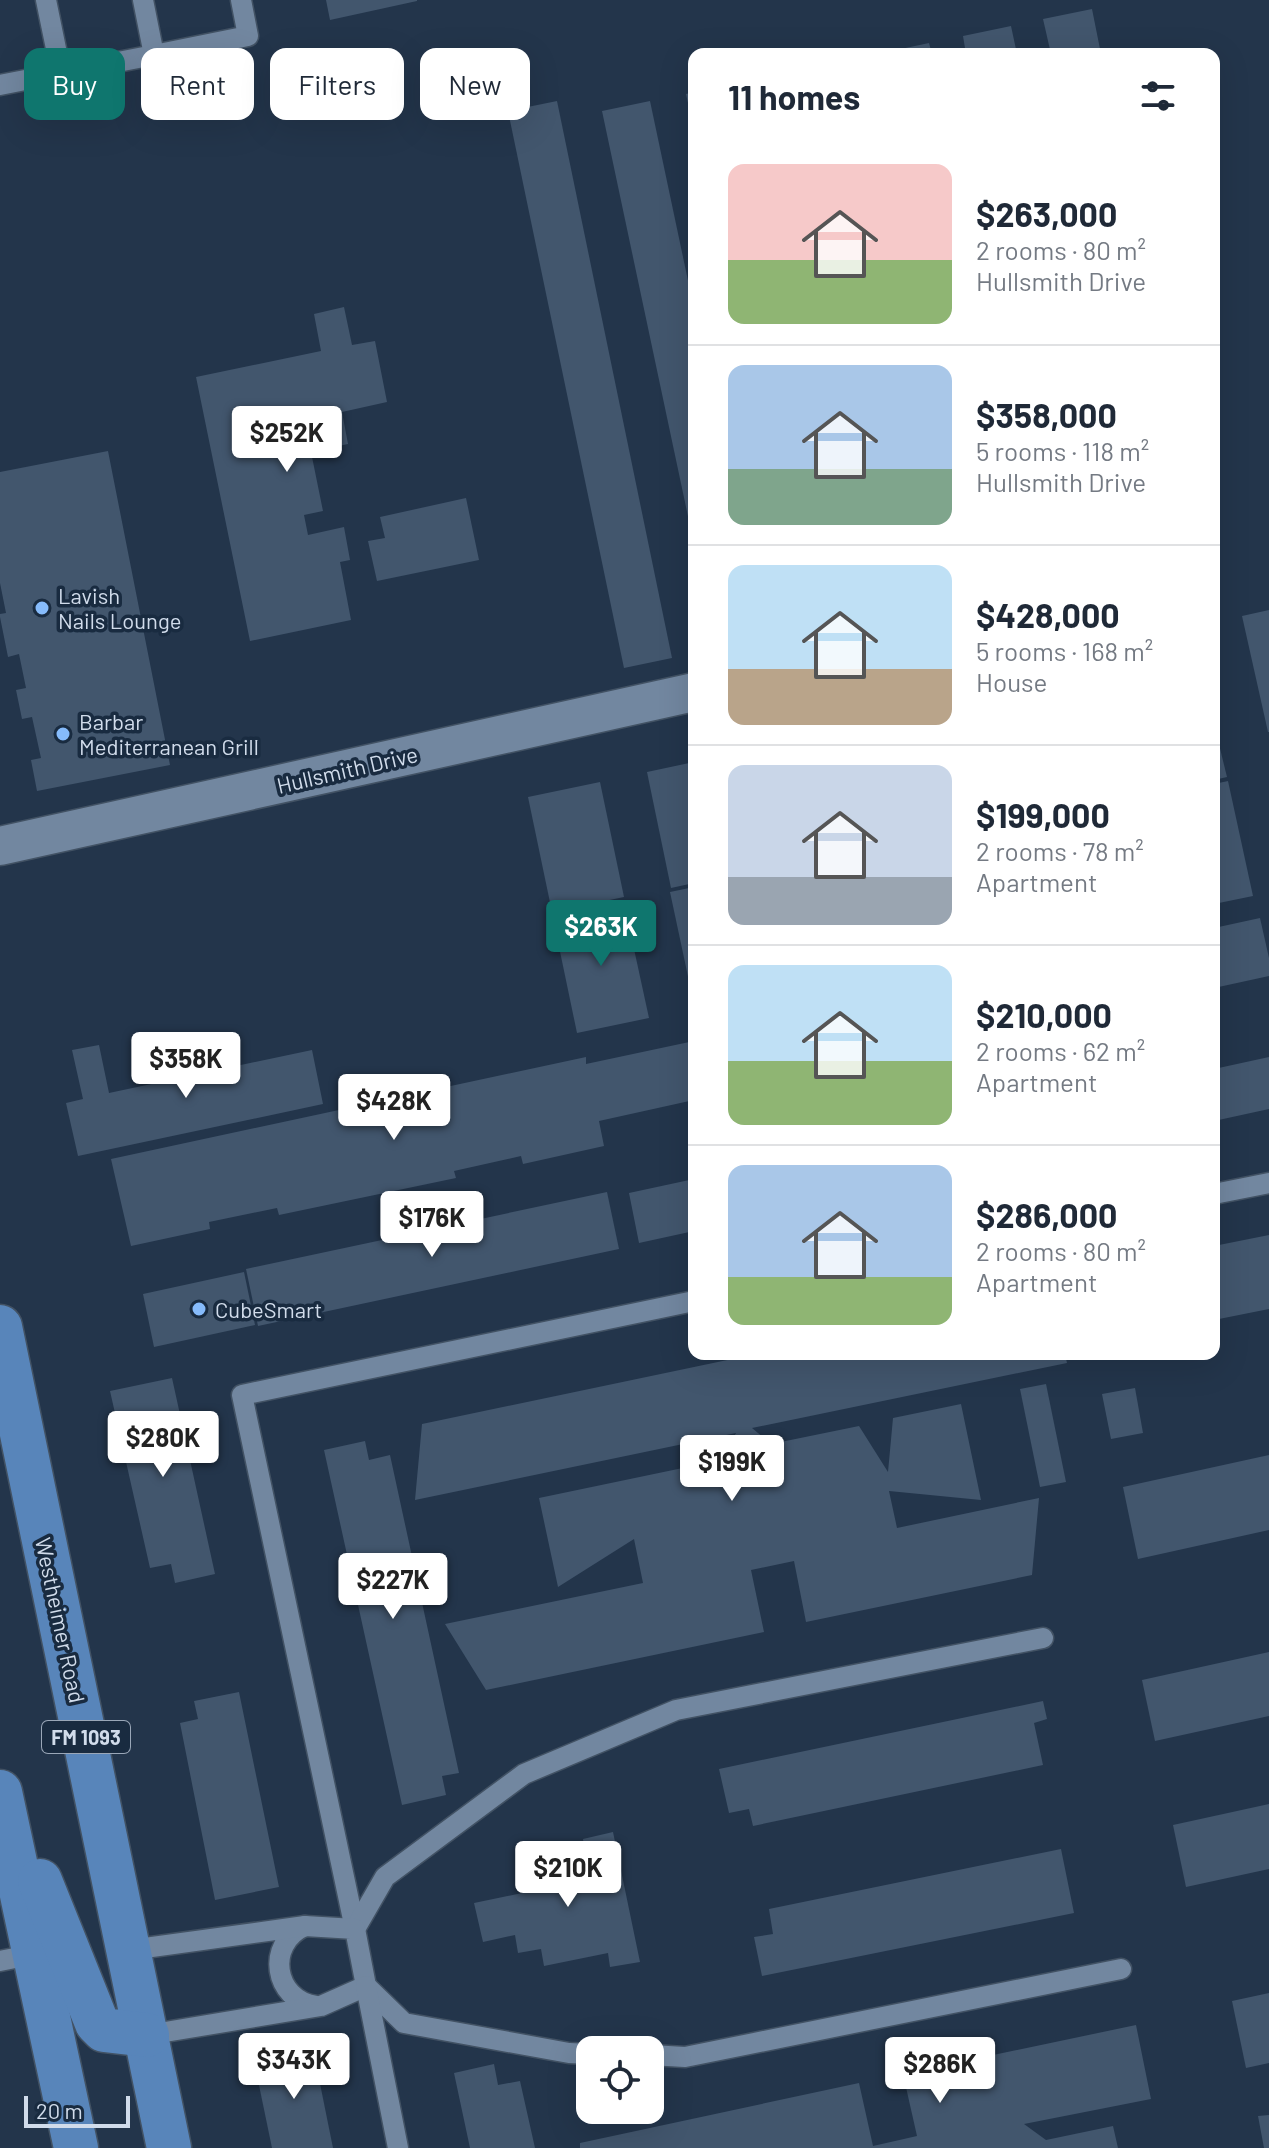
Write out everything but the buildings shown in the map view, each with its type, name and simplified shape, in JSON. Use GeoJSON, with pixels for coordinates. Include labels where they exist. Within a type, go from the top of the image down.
{"type":"FeatureCollection","features":[{"type":"Feature","properties":{"kind":"main road","name":"Westheimer Road"},"geometry":{"type":"LineString","coordinates":[[0,1327],[169,2148]]}},
{"type":"Feature","properties":{"kind":"main road"},"geometry":{"type":"LineString","coordinates":[[0,1789],[18,1958],[76,2148]]}},
{"type":"Feature","properties":{"kind":"main road"},"geometry":{"type":"LineString","coordinates":[[0,1789],[97,2023],[104,2030],[147,2035]]}},
{"type":"Feature","properties":{"kind":"street","name":"Hullsmith Drive"},"geometry":{"type":"LineString","coordinates":[[0,846],[688,693]]}},
{"type":"Feature","properties":{"kind":"lane"},"geometry":{"type":"LineString","coordinates":[[46,0],[56,48]]}},
{"type":"Feature","properties":{"kind":"lane"},"geometry":{"type":"LineString","coordinates":[[143,0],[153,48]]}},
{"type":"Feature","properties":{"kind":"lane"},"geometry":{"type":"LineString","coordinates":[[189,48],[248,36],[241,0]]}},
{"type":"Feature","properties":{"kind":"lane"},"geometry":{"type":"LineString","coordinates":[[0,85],[24,80]]}},
{"type":"Feature","properties":{"kind":"lane"},"geometry":{"type":"LineString","coordinates":[[1220,1193],[1269,1183]]}},
{"type":"Feature","properties":{"kind":"lane"},"geometry":{"type":"LineString","coordinates":[[398,2148],[242,1395],[688,1302]]}},
{"type":"Feature","properties":{"kind":"lane"},"geometry":{"type":"LineString","coordinates":[[355,1929],[385,1877],[524,1774],[676,1710],[1043,1638]]}},
{"type":"Feature","properties":{"kind":"lane"},"geometry":{"type":"LineString","coordinates":[[130,1950],[305,1926],[355,1929]]}},
{"type":"Feature","properties":{"kind":"lane"},"geometry":{"type":"LineString","coordinates":[[305,1926],[288,1937],[281,1950],[278,1963],[280,1977],[296,1999],[308,2005],[321,2006]]}},
{"type":"Feature","properties":{"kind":"lane"},"geometry":{"type":"LineString","coordinates":[[664,2056],[685,2057],[1121,1969]]}},
{"type":"Feature","properties":{"kind":"lane"},"geometry":{"type":"LineString","coordinates":[[147,2035],[321,2006],[366,1986]]}},
{"type":"Feature","properties":{"kind":"lane"},"geometry":{"type":"LineString","coordinates":[[366,1986],[404,2023],[576,2053]]}},
{"type":"Feature","properties":{"kind":"place","name":"Lavish Nails Lounge"},"geometry":{"type":"Point","coordinates":[42,608]}},
{"type":"Feature","properties":{"kind":"place","name":"Barbar Mediterranean Grill"},"geometry":{"type":"Point","coordinates":[63,734]}},
{"type":"Feature","properties":{"kind":"place","name":"CubeSmart"},"geometry":{"type":"Point","coordinates":[199,1309]}}]}
